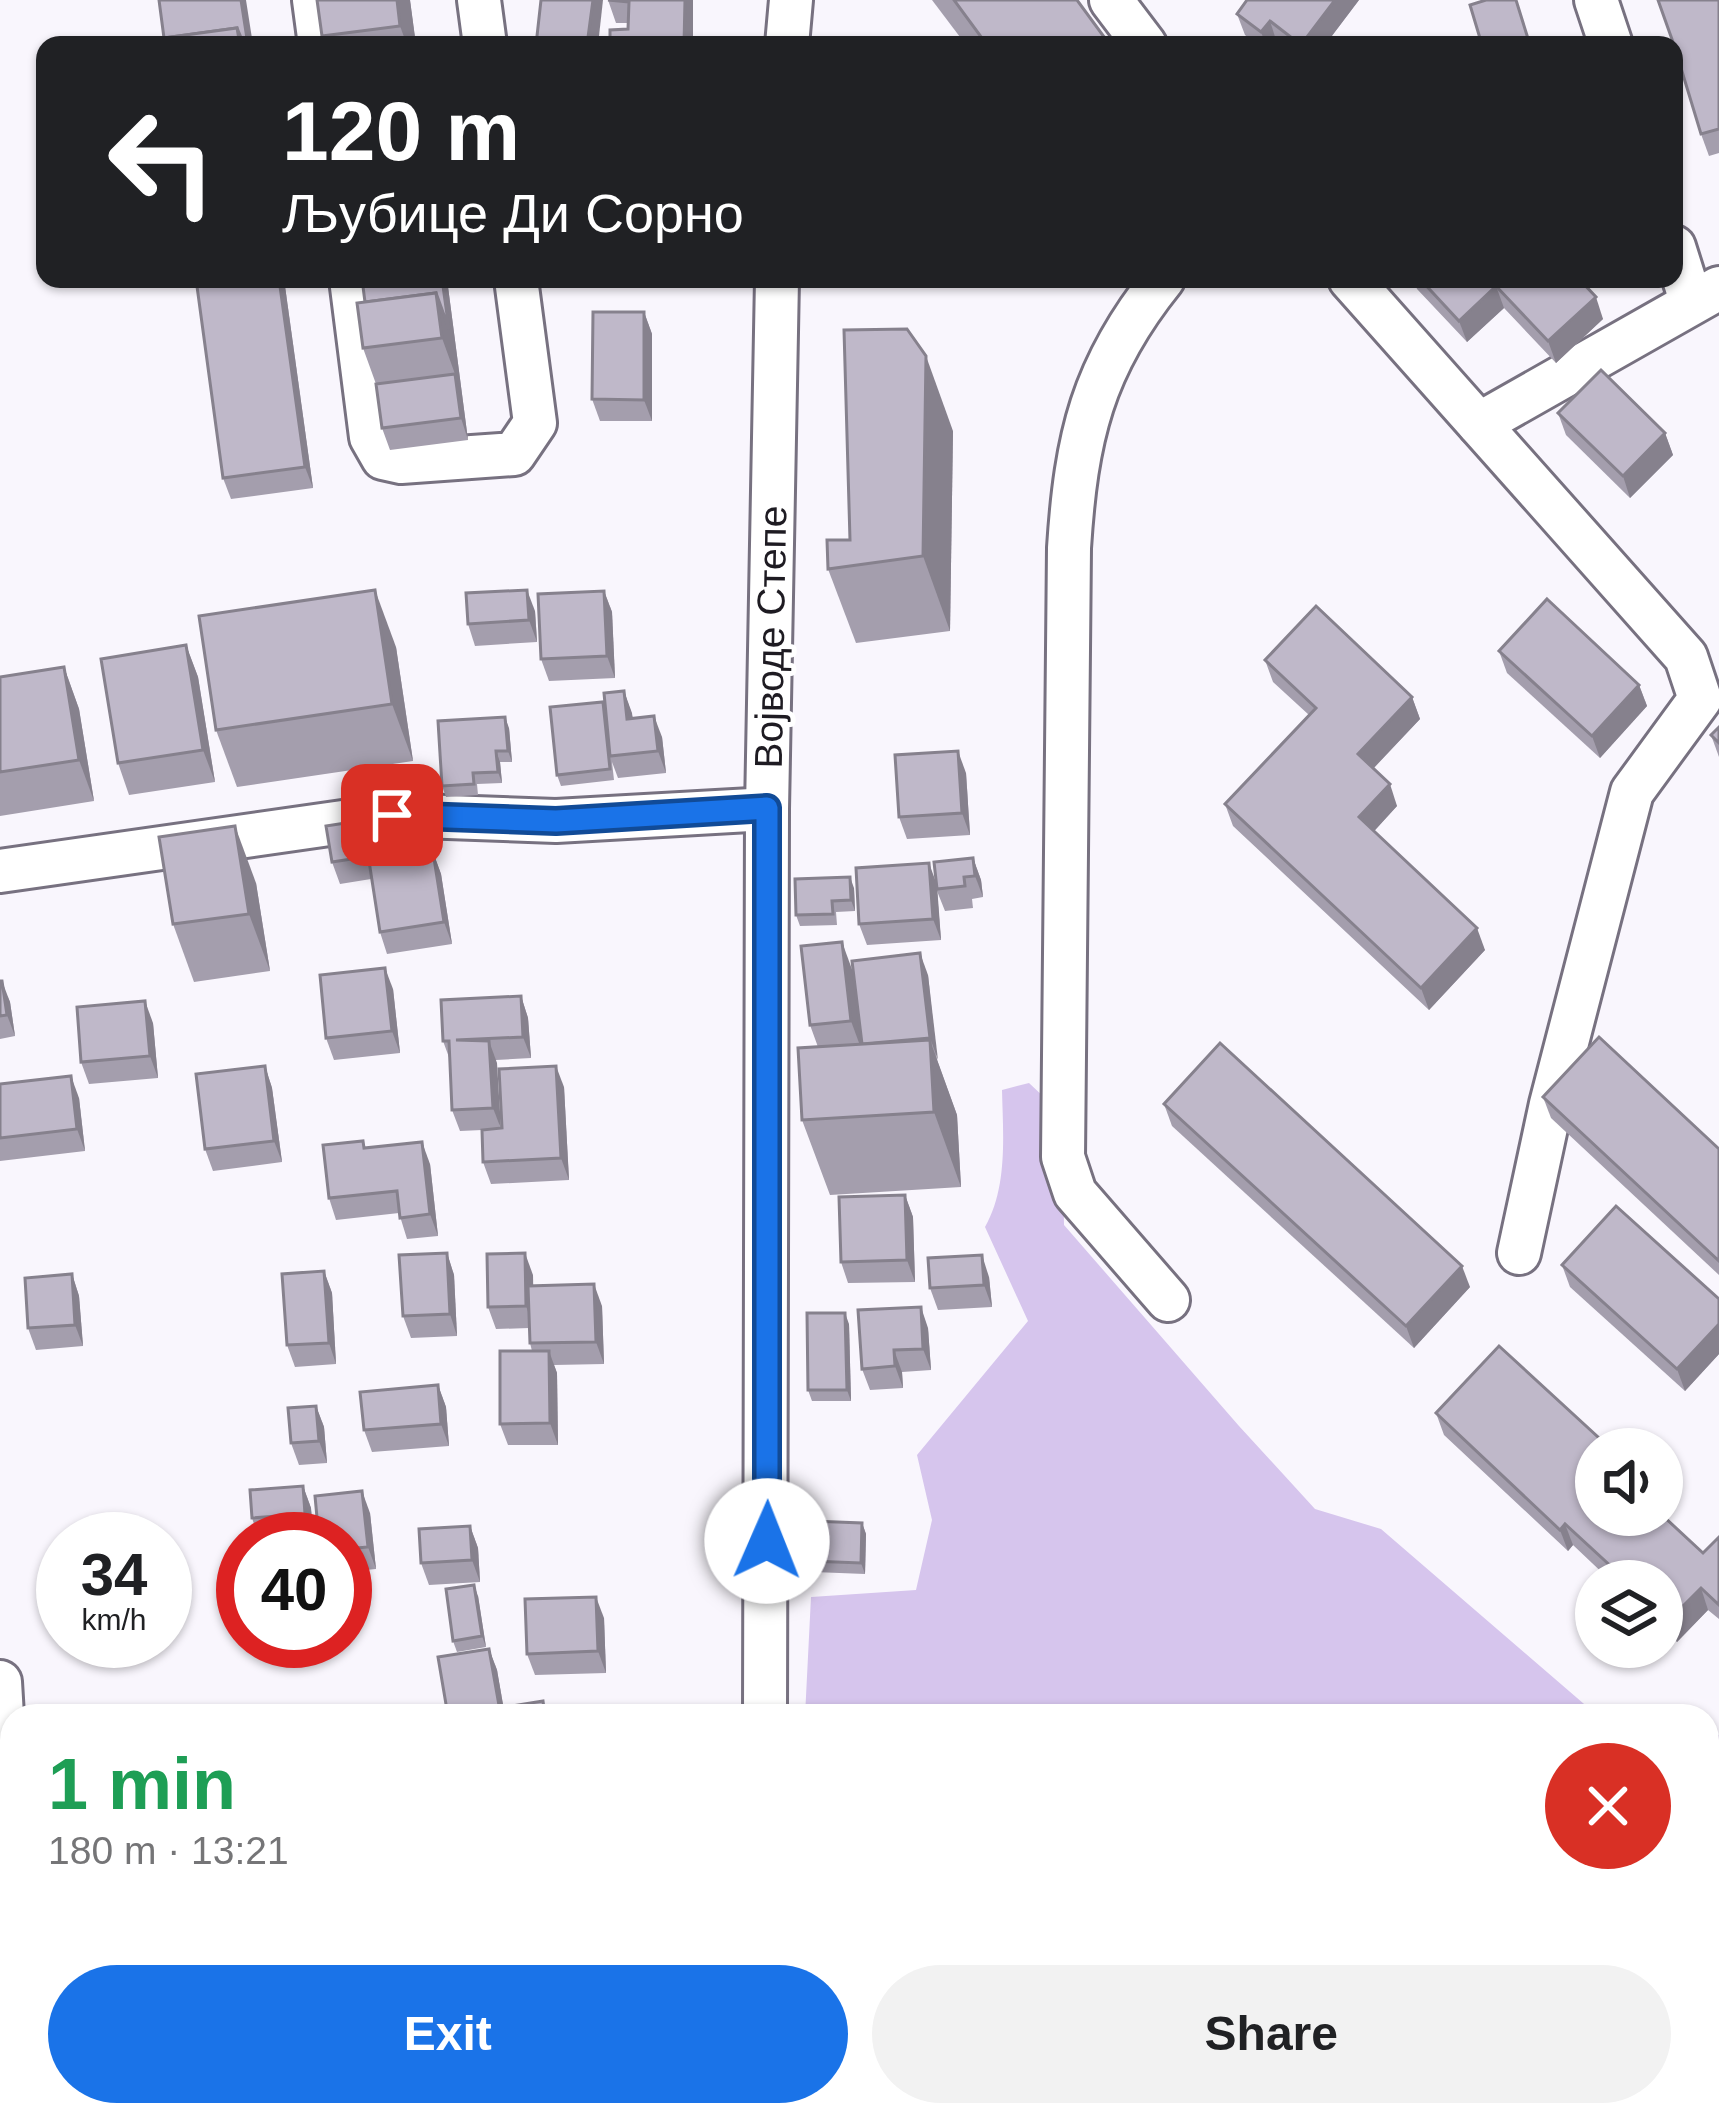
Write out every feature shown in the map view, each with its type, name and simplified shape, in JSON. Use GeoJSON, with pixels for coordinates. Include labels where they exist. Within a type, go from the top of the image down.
{"type":"FeatureCollection","features":[{"type":"Feature","properties":{"kind":"street"},"geometry":{"type":"LineString","coordinates":[[314,0],[319,36]]}},
{"type":"Feature","properties":{"kind":"street"},"geometry":{"type":"LineString","coordinates":[[479,0],[484,36]]}},
{"type":"Feature","properties":{"kind":"street"},"geometry":{"type":"LineString","coordinates":[[789,36],[791,0]]}},
{"type":"Feature","properties":{"kind":"street"},"geometry":{"type":"LineString","coordinates":[[1111,0],[1138,36]]}},
{"type":"Feature","properties":{"kind":"street"},"geometry":{"type":"LineString","coordinates":[[1596,0],[1607,36]]}},
{"type":"Feature","properties":{"kind":"street"},"geometry":{"type":"LineString","coordinates":[[1479,424],[1705,294],[1683,261]]}},
{"type":"Feature","properties":{"kind":"street"},"geometry":{"type":"LineString","coordinates":[[352,288],[371,437],[383,458],[401,462],[514,454],[526,443],[536,423],[517,288]]}},
{"type":"Feature","properties":{"kind":"street","name":"Војводе Степе"},"geometry":{"type":"LineString","coordinates":[[765,1704],[767,808],[777,288]]}},
{"type":"Feature","properties":{"kind":"street"},"geometry":{"type":"LineString","coordinates":[[1156,288],[1109,361],[1075,458],[1069,548],[1063,1157],[1075,1193],[1168,1300]]}},
{"type":"Feature","properties":{"kind":"street"},"geometry":{"type":"LineString","coordinates":[[1358,288],[1686,657],[1700,699],[1632,792],[1551,1104],[1519,1253]]}},
{"type":"Feature","properties":{"kind":"street"},"geometry":{"type":"LineString","coordinates":[[0,871],[392,815],[542,821],[767,808]]}},
{"type":"Feature","properties":{"kind":"shaded area"},"geometry":{"type":"Polygon","coordinates":[[[1029,1083],[1062,1114],[1064,1225],[1315,1509],[1381,1529],[1584,1704],[806,1704],[811,1597],[916,1590],[932,1520],[917,1455],[1028,1321],[985,1227],[1001,1178],[1002,1090],[1029,1083]]]}},
{"type":"Feature","properties":{"kind":"building"},"geometry":{"type":"Polygon","coordinates":[[[159,0],[241,0],[247,36],[240,36],[237,28],[164,36],[159,0]]]}},
{"type":"Feature","properties":{"kind":"building"},"geometry":{"type":"Polygon","coordinates":[[[317,0],[397,0],[400,26],[322,36],[317,0]]]}},
{"type":"Feature","properties":{"kind":"building"},"geometry":{"type":"Polygon","coordinates":[[[541,0],[593,0],[588,36],[537,36],[541,0]]]}},
{"type":"Feature","properties":{"kind":"building"},"geometry":{"type":"Polygon","coordinates":[[[608,0],[685,0],[684,36],[610,36],[610,30],[628,29],[629,2],[608,0]]]}},
{"type":"Feature","properties":{"kind":"building"},"geometry":{"type":"Polygon","coordinates":[[[954,0],[1077,0],[1103,36],[980,36],[954,0]]]}},
{"type":"Feature","properties":{"kind":"building"},"geometry":{"type":"Polygon","coordinates":[[[1247,0],[1335,0],[1308,36],[1289,36],[1270,21],[1261,32],[1237,14],[1247,0]]]}},
{"type":"Feature","properties":{"kind":"building"},"geometry":{"type":"Polygon","coordinates":[[[1516,0],[1527,36],[1479,36],[1470,5],[1516,0]]]}},
{"type":"Feature","properties":{"kind":"building"},"geometry":{"type":"Polygon","coordinates":[[[1658,0],[1719,0],[1719,129],[1701,134],[1683,75],[1683,36],[1671,36],[1658,0]]]}},
{"type":"Feature","properties":{"kind":"building"},"geometry":{"type":"Polygon","coordinates":[[[237,28],[238,36],[178,36],[237,28]]]}},
{"type":"Feature","properties":{"kind":"building"},"geometry":{"type":"Polygon","coordinates":[[[197,288],[280,288],[305,467],[223,478],[197,288]]]}},
{"type":"Feature","properties":{"kind":"building"},"geometry":{"type":"Polygon","coordinates":[[[363,288],[443,288],[449,329],[436,293],[365,302],[363,288]]]}},
{"type":"Feature","properties":{"kind":"building"},"geometry":{"type":"Polygon","coordinates":[[[1428,288],[1494,288],[1459,321],[1428,288]]]}},
{"type":"Feature","properties":{"kind":"building"},"geometry":{"type":"Polygon","coordinates":[[[1498,288],[1588,288],[1596,297],[1548,341],[1498,288]]]}},
{"type":"Feature","properties":{"kind":"building"},"geometry":{"type":"Polygon","coordinates":[[[436,293],[442,338],[363,348],[357,303],[436,293]]]}},
{"type":"Feature","properties":{"kind":"building"},"geometry":{"type":"Polygon","coordinates":[[[593,312],[644,312],[644,400],[592,399],[593,312]]]}},
{"type":"Feature","properties":{"kind":"building"},"geometry":{"type":"Polygon","coordinates":[[[907,329],[926,356],[923,556],[828,569],[827,540],[850,540],[844,330],[907,329]]]}},
{"type":"Feature","properties":{"kind":"building"},"geometry":{"type":"Polygon","coordinates":[[[1601,370],[1665,433],[1623,476],[1558,413],[1601,370]]]}},
{"type":"Feature","properties":{"kind":"building"},"geometry":{"type":"Polygon","coordinates":[[[455,374],[461,418],[382,428],[376,384],[455,374]]]}},
{"type":"Feature","properties":{"kind":"building"},"geometry":{"type":"Polygon","coordinates":[[[375,590],[392,704],[216,730],[199,616],[375,590]]]}},
{"type":"Feature","properties":{"kind":"building"},"geometry":{"type":"Polygon","coordinates":[[[527,590],[529,620],[468,624],[466,593],[527,590]]]}},
{"type":"Feature","properties":{"kind":"building"},"geometry":{"type":"Polygon","coordinates":[[[604,591],[607,656],[541,659],[538,594],[604,591]]]}},
{"type":"Feature","properties":{"kind":"building"},"geometry":{"type":"Polygon","coordinates":[[[1547,599],[1639,685],[1592,736],[1499,651],[1547,599]]]}},
{"type":"Feature","properties":{"kind":"building"},"geometry":{"type":"Polygon","coordinates":[[[1316,606],[1412,697],[1358,754],[1390,784],[1359,817],[1477,928],[1421,988],[1225,804],[1316,708],[1265,660],[1316,606]]]}},
{"type":"Feature","properties":{"kind":"building"},"geometry":{"type":"Polygon","coordinates":[[[186,645],[203,750],[118,763],[101,659],[186,645]]]}},
{"type":"Feature","properties":{"kind":"building"},"geometry":{"type":"Polygon","coordinates":[[[64,667],[79,760],[0,772],[0,677],[64,667]]]}},
{"type":"Feature","properties":{"kind":"building"},"geometry":{"type":"Polygon","coordinates":[[[624,691],[627,719],[654,716],[658,751],[610,756],[604,693],[624,691]]]}},
{"type":"Feature","properties":{"kind":"building"},"geometry":{"type":"Polygon","coordinates":[[[603,702],[610,769],[557,775],[550,707],[603,702]]]}},
{"type":"Feature","properties":{"kind":"building"},"geometry":{"type":"Polygon","coordinates":[[[505,717],[508,751],[496,751],[498,772],[473,773],[474,784],[442,786],[438,721],[505,717]]]}},
{"type":"Feature","properties":{"kind":"building"},"geometry":{"type":"Polygon","coordinates":[[[958,751],[962,813],[899,817],[895,755],[958,751]]]}},
{"type":"Feature","properties":{"kind":"building"},"geometry":{"type":"Polygon","coordinates":[[[391,816],[397,852],[332,862],[326,826],[391,816]]]}},
{"type":"Feature","properties":{"kind":"building"},"geometry":{"type":"Polygon","coordinates":[[[235,826],[249,914],[173,924],[159,837],[235,826]]]}},
{"type":"Feature","properties":{"kind":"building"},"geometry":{"type":"Polygon","coordinates":[[[433,852],[444,922],[380,932],[369,861],[433,852]]]}},
{"type":"Feature","properties":{"kind":"building"},"geometry":{"type":"Polygon","coordinates":[[[973,858],[975,876],[964,877],[965,886],[937,889],[934,862],[973,858]]]}},
{"type":"Feature","properties":{"kind":"building"},"geometry":{"type":"Polygon","coordinates":[[[929,863],[933,919],[859,924],[856,868],[929,863]]]}},
{"type":"Feature","properties":{"kind":"building"},"geometry":{"type":"Polygon","coordinates":[[[850,877],[851,900],[832,901],[833,914],[796,915],[795,879],[850,877]]]}},
{"type":"Feature","properties":{"kind":"building"},"geometry":{"type":"Polygon","coordinates":[[[842,942],[851,1021],[810,1025],[801,946],[842,942]]]}},
{"type":"Feature","properties":{"kind":"building"},"geometry":{"type":"Polygon","coordinates":[[[920,953],[930,1038],[862,1044],[852,961],[920,953]]]}},
{"type":"Feature","properties":{"kind":"building"},"geometry":{"type":"Polygon","coordinates":[[[385,968],[392,1031],[326,1038],[320,975],[385,968]]]}},
{"type":"Feature","properties":{"kind":"building"},"geometry":{"type":"Polygon","coordinates":[[[0,981],[7,1015],[0,1016],[0,981]]]}},
{"type":"Feature","properties":{"kind":"building"},"geometry":{"type":"Polygon","coordinates":[[[521,996],[523,1037],[456,1040],[489,1041],[493,1108],[452,1110],[449,1041],[443,1041],[441,1000],[521,996]]]}},
{"type":"Feature","properties":{"kind":"building"},"geometry":{"type":"Polygon","coordinates":[[[145,1001],[150,1056],[81,1062],[77,1007],[145,1001]]]}},
{"type":"Feature","properties":{"kind":"building"},"geometry":{"type":"Polygon","coordinates":[[[1599,1037],[1719,1149],[1719,1261],[1543,1097],[1599,1037]]]}},
{"type":"Feature","properties":{"kind":"building"},"geometry":{"type":"Polygon","coordinates":[[[930,1040],[934,1112],[802,1120],[798,1048],[930,1040]]]}},
{"type":"Feature","properties":{"kind":"building"},"geometry":{"type":"Polygon","coordinates":[[[1220,1043],[1462,1266],[1406,1326],[1164,1104],[1220,1043]]]}},
{"type":"Feature","properties":{"kind":"building"},"geometry":{"type":"Polygon","coordinates":[[[265,1066],[274,1141],[205,1149],[196,1074],[265,1066]]]}},
{"type":"Feature","properties":{"kind":"building"},"geometry":{"type":"Polygon","coordinates":[[[556,1066],[561,1158],[483,1162],[482,1130],[502,1128],[499,1069],[556,1066]]]}},
{"type":"Feature","properties":{"kind":"building"},"geometry":{"type":"Polygon","coordinates":[[[71,1076],[77,1129],[0,1138],[0,1084],[71,1076]]]}},
{"type":"Feature","properties":{"kind":"building"},"geometry":{"type":"Polygon","coordinates":[[[363,1141],[364,1148],[422,1142],[430,1214],[400,1218],[397,1191],[329,1198],[323,1145],[363,1141]]]}},
{"type":"Feature","properties":{"kind":"building"},"geometry":{"type":"Polygon","coordinates":[[[905,1195],[907,1260],[841,1262],[839,1197],[905,1195]]]}},
{"type":"Feature","properties":{"kind":"building"},"geometry":{"type":"Polygon","coordinates":[[[1616,1206],[1719,1299],[1719,1324],[1677,1369],[1562,1265],[1616,1206]]]}},
{"type":"Feature","properties":{"kind":"building"},"geometry":{"type":"Polygon","coordinates":[[[447,1253],[450,1314],[403,1316],[399,1255],[447,1253]]]}},
{"type":"Feature","properties":{"kind":"building"},"geometry":{"type":"Polygon","coordinates":[[[525,1253],[526,1306],[488,1307],[487,1254],[525,1253]]]}},
{"type":"Feature","properties":{"kind":"building"},"geometry":{"type":"Polygon","coordinates":[[[982,1255],[984,1285],[930,1288],[928,1258],[982,1255]]]}},
{"type":"Feature","properties":{"kind":"building"},"geometry":{"type":"Polygon","coordinates":[[[324,1271],[329,1343],[287,1345],[282,1274],[324,1271]]]}},
{"type":"Feature","properties":{"kind":"building"},"geometry":{"type":"Polygon","coordinates":[[[72,1274],[75,1325],[28,1328],[25,1278],[72,1274]]]}},
{"type":"Feature","properties":{"kind":"building"},"geometry":{"type":"Polygon","coordinates":[[[594,1284],[596,1342],[530,1343],[528,1286],[594,1284]]]}},
{"type":"Feature","properties":{"kind":"building"},"geometry":{"type":"Polygon","coordinates":[[[921,1307],[923,1349],[894,1350],[895,1366],[862,1369],[858,1310],[921,1307]]]}},
{"type":"Feature","properties":{"kind":"building"},"geometry":{"type":"Polygon","coordinates":[[[807,1313],[845,1313],[847,1390],[808,1390],[807,1313]]]}},
{"type":"Feature","properties":{"kind":"building"},"geometry":{"type":"Polygon","coordinates":[[[1499,1346],[1588,1428],[1575,1428],[1575,1533],[1565,1524],[1560,1530],[1436,1413],[1499,1346]]]}},
{"type":"Feature","properties":{"kind":"building"},"geometry":{"type":"Polygon","coordinates":[[[500,1351],[549,1351],[550,1423],[500,1424],[500,1351]]]}},
{"type":"Feature","properties":{"kind":"building"},"geometry":{"type":"Polygon","coordinates":[[[438,1385],[441,1424],[364,1430],[360,1392],[438,1385]]]}},
{"type":"Feature","properties":{"kind":"building"},"geometry":{"type":"Polygon","coordinates":[[[316,1406],[319,1441],[291,1443],[288,1408],[316,1406]]]}},
{"type":"Feature","properties":{"kind":"building"},"geometry":{"type":"Polygon","coordinates":[[[303,1486],[305,1512],[252,1512],[250,1490],[303,1486]]]}},
{"type":"Feature","properties":{"kind":"building"},"geometry":{"type":"Polygon","coordinates":[[[362,1491],[364,1512],[316,1512],[315,1496],[362,1491]]]}},
{"type":"Feature","properties":{"kind":"building"},"geometry":{"type":"Polygon","coordinates":[[[811,1521],[862,1523],[861,1563],[810,1561],[811,1521]]]}},
{"type":"Feature","properties":{"kind":"building"},"geometry":{"type":"Polygon","coordinates":[[[470,1526],[472,1560],[421,1563],[419,1529],[470,1526]]]}},
{"type":"Feature","properties":{"kind":"building"},"geometry":{"type":"Polygon","coordinates":[[[1683,1534],[1703,1553],[1719,1537],[1719,1605],[1701,1588],[1683,1606],[1683,1560],[1604,1560],[1578,1536],[1683,1534]]]}},
{"type":"Feature","properties":{"kind":"building"},"geometry":{"type":"Polygon","coordinates":[[[474,1585],[482,1636],[453,1641],[446,1589],[474,1585]]]}},
{"type":"Feature","properties":{"kind":"building"},"geometry":{"type":"Polygon","coordinates":[[[596,1597],[598,1651],[527,1654],[525,1599],[596,1597]]]}},
{"type":"Feature","properties":{"kind":"building"},"geometry":{"type":"Polygon","coordinates":[[[489,1649],[499,1704],[446,1704],[438,1657],[489,1649]]]}},
{"type":"Feature","properties":{"kind":"route"},"geometry":{"type":"LineString","coordinates":[[392,815],[556,821],[767,808],[767,1541]]}}]}
